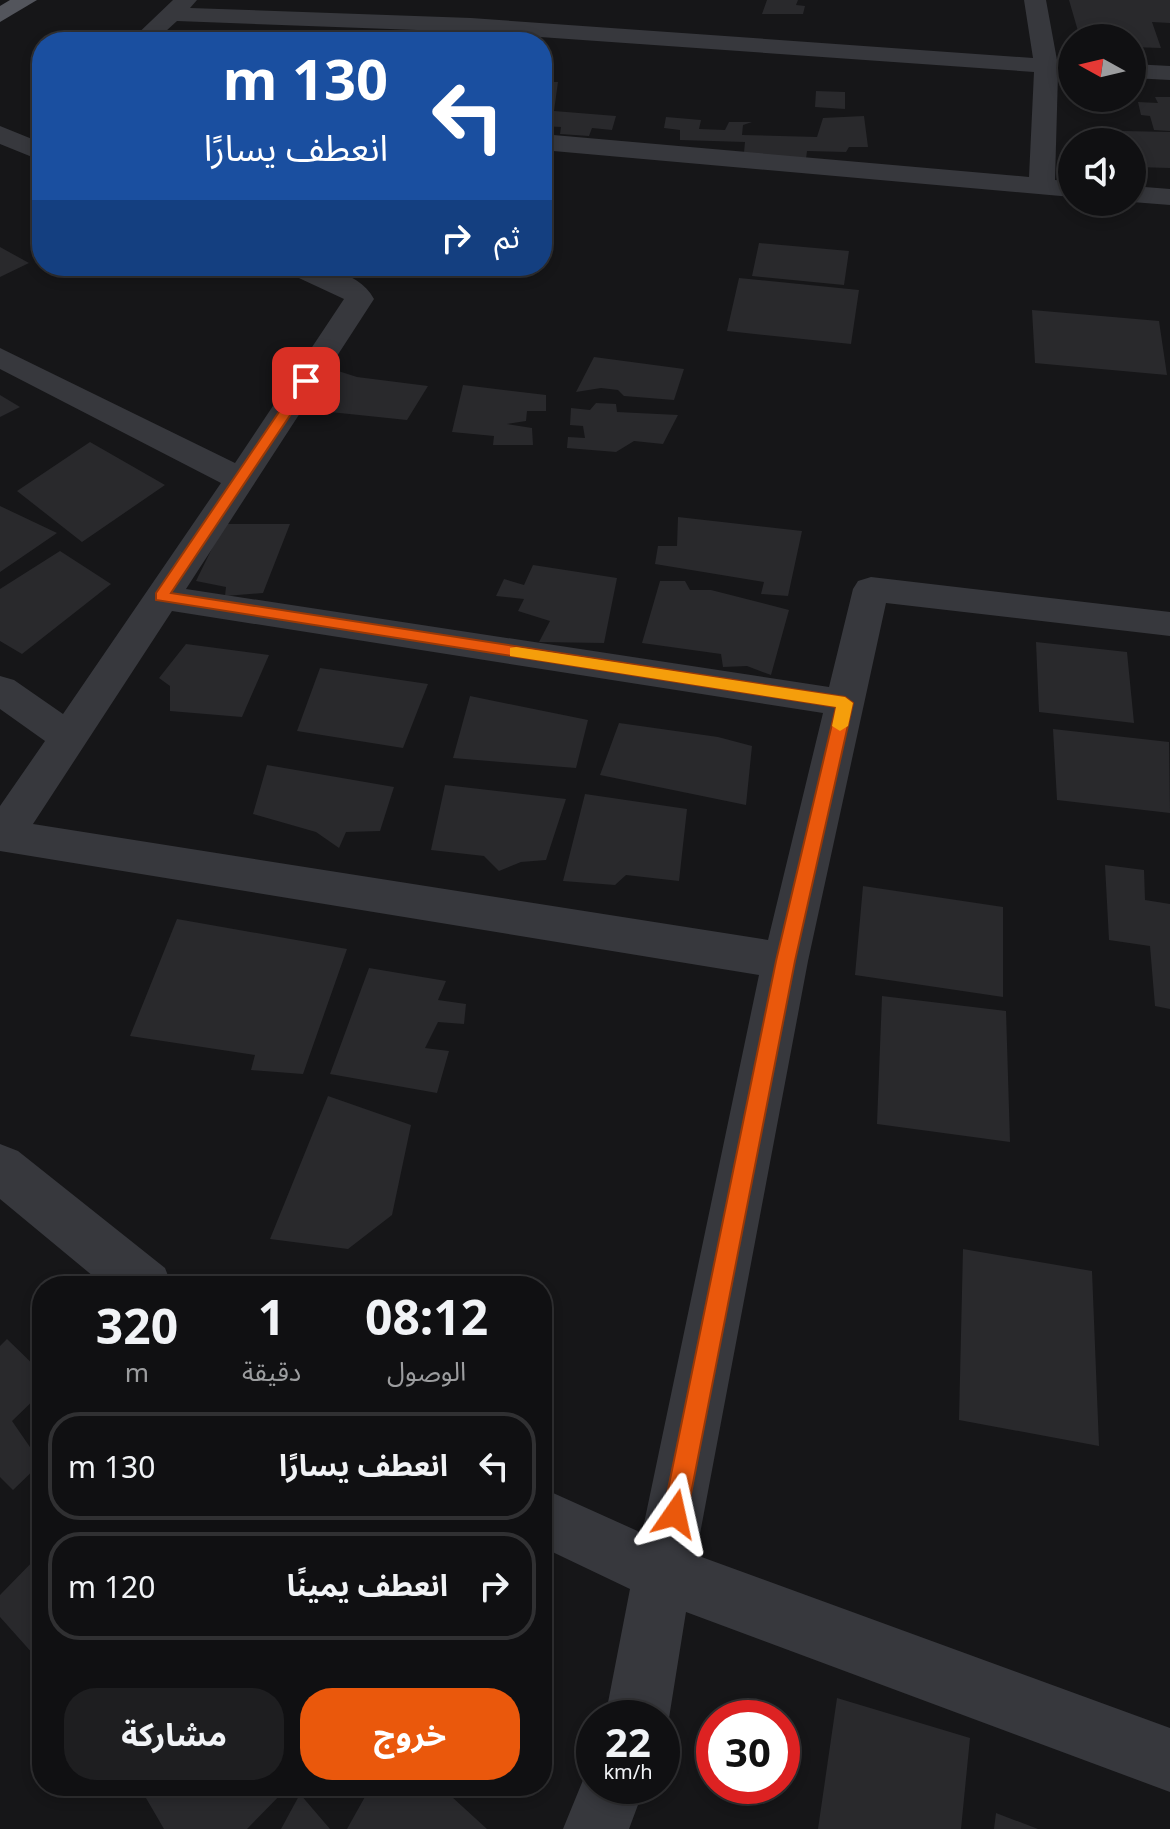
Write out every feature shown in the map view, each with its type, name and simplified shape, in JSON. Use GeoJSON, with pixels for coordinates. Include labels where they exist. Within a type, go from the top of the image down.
{"type":"FeatureCollection","features":[{"type":"Feature","properties":{"kind":"main road"},"geometry":{"type":"LineString","coordinates":[[0,15],[26,0]]}},
{"type":"Feature","properties":{"kind":"street"},"geometry":{"type":"LineString","coordinates":[[466,32],[492,0]]}},
{"type":"Feature","properties":{"kind":"street"},"geometry":{"type":"LineString","coordinates":[[1035,0],[1046,67],[1042,186]]}},
{"type":"Feature","properties":{"kind":"street"},"geometry":{"type":"LineString","coordinates":[[152,32],[178,7],[443,32]]}},
{"type":"Feature","properties":{"kind":"street"},"geometry":{"type":"LineString","coordinates":[[552,39],[1058,67]]}},
{"type":"Feature","properties":{"kind":"street"},"geometry":{"type":"LineString","coordinates":[[1146,72],[1170,73]]}},
{"type":"Feature","properties":{"kind":"street"},"geometry":{"type":"LineString","coordinates":[[0,134],[32,148]]}},
{"type":"Feature","properties":{"kind":"street"},"geometry":{"type":"LineString","coordinates":[[552,143],[1058,188]]}},
{"type":"Feature","properties":{"kind":"street"},"geometry":{"type":"LineString","coordinates":[[1146,195],[1170,197]]}},
{"type":"Feature","properties":{"kind":"street"},"geometry":{"type":"LineString","coordinates":[[318,276],[356,293],[359,299],[1,835],[785,961]]}},
{"type":"Feature","properties":{"kind":"street"},"geometry":{"type":"LineString","coordinates":[[0,357],[240,479]]}},
{"type":"Feature","properties":{"kind":"street"},"geometry":{"type":"LineString","coordinates":[[640,1700],[785,961],[871,589],[1170,624]]}},
{"type":"Feature","properties":{"kind":"street"},"geometry":{"type":"LineString","coordinates":[[161,597],[845,703]]}},
{"type":"Feature","properties":{"kind":"street"},"geometry":{"type":"LineString","coordinates":[[0,690],[68,737]]}},
{"type":"Feature","properties":{"kind":"street"},"geometry":{"type":"LineString","coordinates":[[0,1167],[41,1204],[133,1276]]}},
{"type":"Feature","properties":{"kind":"street"},"geometry":{"type":"LineString","coordinates":[[552,1522],[663,1573],[1170,1760]]}},
{"type":"Feature","properties":{"kind":"street"},"geometry":{"type":"LineString","coordinates":[[596,1829],[606,1804]]}},
{"type":"Feature","properties":{"kind":"building"},"geometry":{"type":"Polygon","coordinates":[[[767,0],[798,0],[796,5],[805,6],[803,14],[762,14],[767,0]]]}},
{"type":"Feature","properties":{"kind":"building"},"geometry":{"type":"Polygon","coordinates":[[[1069,0],[1170,0],[1170,23],[1152,22],[1161,48],[1146,47],[1146,24],[1076,24],[1069,0]]]}},
{"type":"Feature","properties":{"kind":"building"},"geometry":{"type":"Polygon","coordinates":[[[552,82],[558,82],[554,111],[616,116],[612,130],[592,128],[589,136],[560,134],[561,127],[552,127],[552,82]]]}},
{"type":"Feature","properties":{"kind":"building"},"geometry":{"type":"Polygon","coordinates":[[[816,91],[845,92],[845,109],[815,107],[816,91]]]}},
{"type":"Feature","properties":{"kind":"building"},"geometry":{"type":"Polygon","coordinates":[[[1155,97],[1170,97],[1170,131],[1154,130],[1150,116],[1141,115],[1140,112],[1146,112],[1146,102],[1158,103],[1155,97]]]}},
{"type":"Feature","properties":{"kind":"building"},"geometry":{"type":"Polygon","coordinates":[[[864,116],[868,147],[849,147],[846,152],[807,151],[806,159],[744,153],[745,142],[680,140],[680,130],[664,128],[666,117],[701,120],[699,129],[725,130],[729,122],[752,122],[743,125],[742,135],[817,137],[823,118],[864,116]]]}},
{"type":"Feature","properties":{"kind":"building"},"geometry":{"type":"Polygon","coordinates":[[[1146,131],[1170,132],[1170,168],[1146,167],[1146,131]]]}},
{"type":"Feature","properties":{"kind":"building"},"geometry":{"type":"Polygon","coordinates":[[[759,243],[849,251],[844,285],[752,276],[759,243]]]}},
{"type":"Feature","properties":{"kind":"building"},"geometry":{"type":"Polygon","coordinates":[[[0,247],[29,263],[0,277],[0,247]]]}},
{"type":"Feature","properties":{"kind":"building"},"geometry":{"type":"Polygon","coordinates":[[[739,278],[859,290],[851,344],[727,331],[739,278]]]}},
{"type":"Feature","properties":{"kind":"building"},"geometry":{"type":"Polygon","coordinates":[[[1032,310],[1159,321],[1167,375],[1035,363],[1032,310]]]}},
{"type":"Feature","properties":{"kind":"building"},"geometry":{"type":"Polygon","coordinates":[[[594,357],[684,369],[674,400],[624,396],[618,390],[601,388],[576,392],[594,357]]]}},
{"type":"Feature","properties":{"kind":"building"},"geometry":{"type":"Polygon","coordinates":[[[335,370],[357,377],[428,386],[407,420],[311,410],[335,370]]]}},
{"type":"Feature","properties":{"kind":"building"},"geometry":{"type":"Polygon","coordinates":[[[463,385],[546,395],[546,411],[527,411],[526,421],[507,424],[532,428],[533,445],[493,445],[494,436],[452,432],[463,385]]]}},
{"type":"Feature","properties":{"kind":"building"},"geometry":{"type":"Polygon","coordinates":[[[0,395],[20,407],[0,417],[0,395]]]}},
{"type":"Feature","properties":{"kind":"building"},"geometry":{"type":"Polygon","coordinates":[[[596,403],[616,404],[617,412],[678,415],[663,444],[634,441],[616,452],[567,448],[568,437],[585,438],[583,426],[570,425],[571,408],[590,410],[596,403]]]}},
{"type":"Feature","properties":{"kind":"building"},"geometry":{"type":"Polygon","coordinates":[[[90,442],[165,485],[82,542],[17,491],[90,442]]]}},
{"type":"Feature","properties":{"kind":"building"},"geometry":{"type":"Polygon","coordinates":[[[0,506],[57,533],[0,572],[0,506]]]}},
{"type":"Feature","properties":{"kind":"building"},"geometry":{"type":"Polygon","coordinates":[[[678,517],[802,531],[788,596],[761,594],[764,582],[655,564],[658,546],[677,546],[678,517]]]}},
{"type":"Feature","properties":{"kind":"building"},"geometry":{"type":"Polygon","coordinates":[[[224,524],[290,524],[263,593],[225,596],[226,587],[196,581],[224,524]]]}},
{"type":"Feature","properties":{"kind":"building"},"geometry":{"type":"Polygon","coordinates":[[[60,551],[111,584],[22,654],[0,641],[0,589],[60,551]]]}},
{"type":"Feature","properties":{"kind":"building"},"geometry":{"type":"Polygon","coordinates":[[[533,565],[617,578],[604,643],[539,642],[550,621],[518,611],[524,599],[496,596],[504,579],[524,585],[533,565]]]}},
{"type":"Feature","properties":{"kind":"building"},"geometry":{"type":"Polygon","coordinates":[[[660,581],[685,581],[690,590],[711,590],[789,610],[771,675],[747,666],[723,667],[721,654],[642,643],[660,581]]]}},
{"type":"Feature","properties":{"kind":"building"},"geometry":{"type":"Polygon","coordinates":[[[1036,642],[1127,652],[1134,723],[1039,712],[1036,642]]]}},
{"type":"Feature","properties":{"kind":"building"},"geometry":{"type":"Polygon","coordinates":[[[186,644],[269,655],[242,717],[170,711],[170,686],[159,678],[186,644]]]}},
{"type":"Feature","properties":{"kind":"building"},"geometry":{"type":"Polygon","coordinates":[[[320,668],[428,684],[403,748],[297,731],[320,668]]]}},
{"type":"Feature","properties":{"kind":"building"},"geometry":{"type":"Polygon","coordinates":[[[470,696],[588,720],[576,768],[453,758],[470,696]]]}},
{"type":"Feature","properties":{"kind":"building"},"geometry":{"type":"Polygon","coordinates":[[[619,723],[718,737],[752,746],[746,805],[600,775],[619,723]]]}},
{"type":"Feature","properties":{"kind":"building"},"geometry":{"type":"Polygon","coordinates":[[[1053,729],[1169,742],[1170,813],[1057,800],[1053,729]]]}},
{"type":"Feature","properties":{"kind":"building"},"geometry":{"type":"Polygon","coordinates":[[[267,765],[394,787],[380,831],[346,832],[339,848],[316,832],[253,814],[267,765]]]}},
{"type":"Feature","properties":{"kind":"building"},"geometry":{"type":"Polygon","coordinates":[[[445,785],[566,799],[546,860],[521,862],[499,871],[484,856],[431,850],[445,785]]]}},
{"type":"Feature","properties":{"kind":"building"},"geometry":{"type":"Polygon","coordinates":[[[585,794],[687,809],[679,881],[626,875],[615,885],[563,881],[585,794]]]}},
{"type":"Feature","properties":{"kind":"building"},"geometry":{"type":"Polygon","coordinates":[[[1105,865],[1144,870],[1145,900],[1170,904],[1170,1009],[1155,1006],[1150,946],[1109,940],[1105,865]]]}},
{"type":"Feature","properties":{"kind":"building"},"geometry":{"type":"Polygon","coordinates":[[[863,886],[1003,907],[1003,997],[855,975],[863,886]]]}},
{"type":"Feature","properties":{"kind":"building"},"geometry":{"type":"Polygon","coordinates":[[[177,919],[347,949],[303,1074],[251,1070],[255,1055],[130,1036],[177,919]]]}},
{"type":"Feature","properties":{"kind":"building"},"geometry":{"type":"Polygon","coordinates":[[[369,968],[446,981],[438,1000],[466,1004],[464,1024],[438,1022],[425,1048],[449,1051],[437,1093],[330,1074],[369,968]]]}},
{"type":"Feature","properties":{"kind":"building"},"geometry":{"type":"Polygon","coordinates":[[[882,996],[1006,1011],[1010,1142],[877,1124],[882,996]]]}},
{"type":"Feature","properties":{"kind":"building"},"geometry":{"type":"Polygon","coordinates":[[[328,1096],[411,1125],[392,1215],[348,1249],[270,1239],[328,1096]]]}},
{"type":"Feature","properties":{"kind":"building"},"geometry":{"type":"Polygon","coordinates":[[[963,1249],[1092,1271],[1099,1446],[959,1420],[963,1249]]]}},
{"type":"Feature","properties":{"kind":"building"},"geometry":{"type":"Polygon","coordinates":[[[7,1339],[32,1363],[32,1402],[12,1421],[32,1450],[32,1472],[13,1490],[0,1477],[0,1346],[7,1339]]]}},
{"type":"Feature","properties":{"kind":"building"},"geometry":{"type":"Polygon","coordinates":[[[32,1562],[32,1653],[0,1617],[0,1595],[32,1562]]]}},
{"type":"Feature","properties":{"kind":"building"},"geometry":{"type":"Polygon","coordinates":[[[837,1698],[970,1738],[961,1829],[818,1829],[837,1698]]]}},
{"type":"Feature","properties":{"kind":"building"},"geometry":{"type":"Polygon","coordinates":[[[145,1796],[279,1796],[247,1829],[164,1829],[145,1796]]]}},
{"type":"Feature","properties":{"kind":"building"},"geometry":{"type":"Polygon","coordinates":[[[302,1796],[330,1829],[281,1829],[302,1796]]]}},
{"type":"Feature","properties":{"kind":"building"},"geometry":{"type":"Polygon","coordinates":[[[365,1796],[451,1796],[487,1829],[347,1829],[365,1796]]]}},
{"type":"Feature","properties":{"kind":"building"},"geometry":{"type":"Polygon","coordinates":[[[996,1813],[1038,1829],[994,1829],[996,1813]]]}},
{"type":"Feature","properties":{"kind":"slow traffic"},"geometry":{"type":"LineString","coordinates":[[516,652],[845,703],[840,726]]}},
{"type":"Feature","properties":{"kind":"route"},"geometry":{"type":"LineString","coordinates":[[306,381],[161,597],[845,703],[785,961],[675,1514]]}}]}
